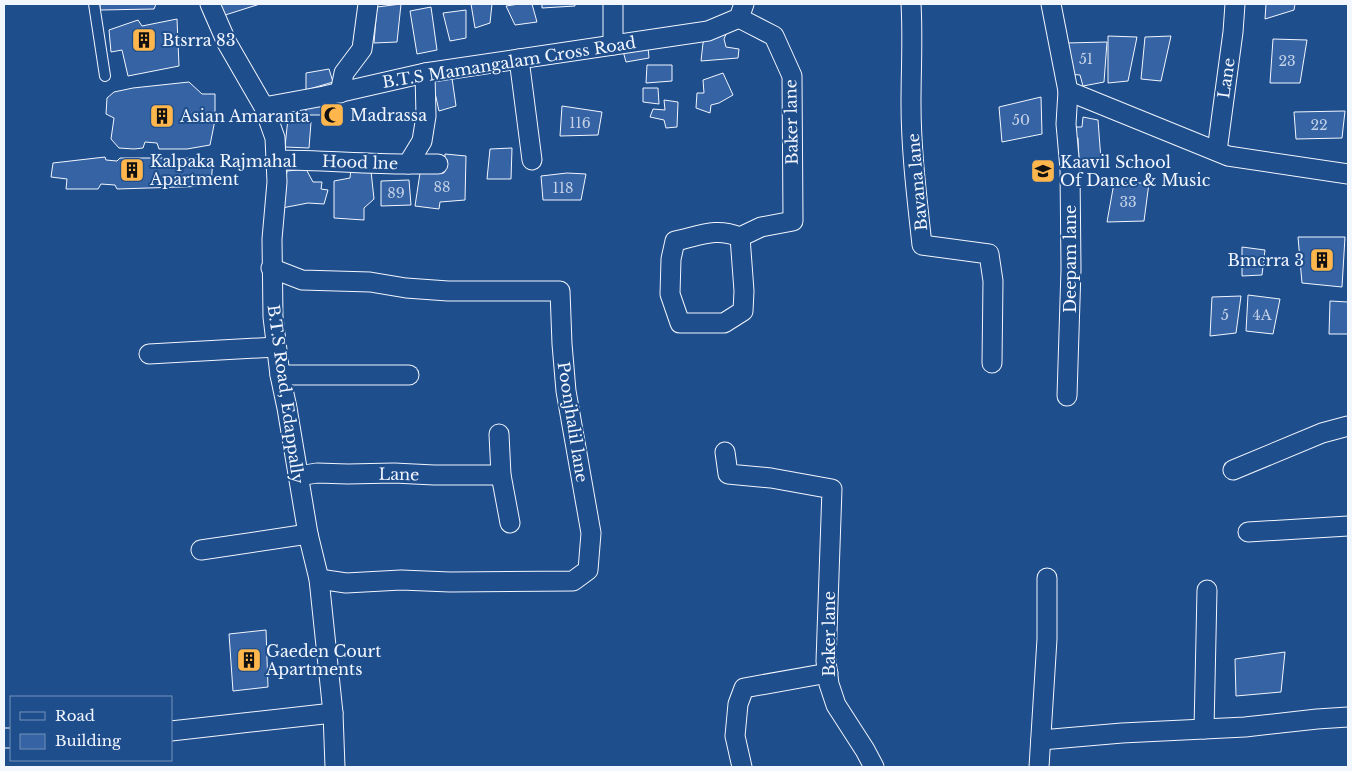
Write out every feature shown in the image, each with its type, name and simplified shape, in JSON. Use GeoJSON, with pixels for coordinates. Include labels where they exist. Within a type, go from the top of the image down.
{"type":"FeatureCollection","features":[{"type":"Feature","properties":{"kind":"street","name":"B.T.S Road, Edappally"},"geometry":{"type":"LineString","coordinates":[[210,4],[227,44],[264,107],[276,138],[278,160],[271,268],[271,293],[276,347],[308,534],[319,579],[333,712],[335,767]]}},
{"type":"Feature","properties":{"kind":"street"},"geometry":{"type":"LineString","coordinates":[[340,93],[344,73],[362,49],[368,4]]}},
{"type":"Feature","properties":{"kind":"street"},"geometry":{"type":"LineString","coordinates":[[613,4],[613,45]]}},
{"type":"Feature","properties":{"kind":"street","name":"Bavana lane"},"geometry":{"type":"LineString","coordinates":[[911,4],[913,36],[911,104],[922,245],[989,254],[993,281],[992,363]]}},
{"type":"Feature","properties":{"kind":"street"},"geometry":{"type":"LineString","coordinates":[[1051,4],[1068,91],[1228,156],[1348,174]]}},
{"type":"Feature","properties":{"kind":"street","name":"Lane"},"geometry":{"type":"LineString","coordinates":[[1217,151],[1235,4]]}},
{"type":"Feature","properties":{"kind":"street","name":"B.T.S Mamangalam Cross Road"},"geometry":{"type":"LineString","coordinates":[[264,107],[340,93],[424,73],[708,31],[741,11]]}},
{"type":"Feature","properties":{"kind":"street","name":"Baker lane"},"geometry":{"type":"LineString","coordinates":[[740,237],[761,227],[793,221],[792,76],[774,36],[741,11]]}},
{"type":"Feature","properties":{"kind":"street"},"geometry":{"type":"LineString","coordinates":[[518,58],[532,160]]}},
{"type":"Feature","properties":{"kind":"street","name":"Hood lne"},"geometry":{"type":"LineString","coordinates":[[278,160],[408,164],[422,142],[426,116],[424,73]]}},
{"type":"Feature","properties":{"kind":"street","name":"Deepam lane"},"geometry":{"type":"LineString","coordinates":[[1066,396],[1071,269],[1070,169],[1066,124],[1068,91]]}},
{"type":"Feature","properties":{"kind":"street"},"geometry":{"type":"LineString","coordinates":[[408,164],[438,164]]}},
{"type":"Feature","properties":{"kind":"street"},"geometry":{"type":"LineString","coordinates":[[716,231],[740,237],[744,291],[743,310],[724,323],[680,323],[670,294],[671,259],[675,241],[716,231]]}},
{"type":"Feature","properties":{"kind":"street","name":"Poonjhalil lane"},"geometry":{"type":"LineString","coordinates":[[271,268],[302,280],[370,282],[406,288],[448,291],[560,291],[566,392],[591,533],[588,570],[573,581],[450,582],[401,580],[346,582],[319,579]]}},
{"type":"Feature","properties":{"kind":"street"},"geometry":{"type":"LineString","coordinates":[[149,354],[276,347]]}},
{"type":"Feature","properties":{"kind":"street"},"geometry":{"type":"LineString","coordinates":[[280,375],[409,375]]}},
{"type":"Feature","properties":{"kind":"street"},"geometry":{"type":"LineString","coordinates":[[1233,470],[1322,433],[1348,426]]}},
{"type":"Feature","properties":{"kind":"street"},"geometry":{"type":"LineString","coordinates":[[500,434],[500,476],[510,523]]}},
{"type":"Feature","properties":{"kind":"street","name":"Baker lane"},"geometry":{"type":"LineString","coordinates":[[725,452],[728,474],[771,478],[832,489],[826,661],[829,684],[836,705],[874,767]]}},
{"type":"Feature","properties":{"kind":"street","name":"Lane"},"geometry":{"type":"LineString","coordinates":[[298,476],[317,473],[500,476]]}},
{"type":"Feature","properties":{"kind":"street"},"geometry":{"type":"LineString","coordinates":[[1248,532],[1348,526]]}},
{"type":"Feature","properties":{"kind":"street"},"geometry":{"type":"LineString","coordinates":[[201,550],[308,534]]}},
{"type":"Feature","properties":{"kind":"street"},"geometry":{"type":"LineString","coordinates":[[1039,767],[1048,639],[1047,578]]}},
{"type":"Feature","properties":{"kind":"street"},"geometry":{"type":"LineString","coordinates":[[1204,729],[1207,590]]}},
{"type":"Feature","properties":{"kind":"street"},"geometry":{"type":"LineString","coordinates":[[742,767],[735,736],[738,704],[744,688],[828,673]]}},
{"type":"Feature","properties":{"kind":"street"},"geometry":{"type":"LineString","coordinates":[[172,731],[333,712]]}},
{"type":"Feature","properties":{"kind":"street"},"geometry":{"type":"LineString","coordinates":[[1041,740],[1122,733],[1245,727],[1348,717]]}},
{"type":"Feature","properties":{"kind":"lane"},"geometry":{"type":"LineString","coordinates":[[94,4],[105,76]]}},
{"type":"Feature","properties":{"kind":"building"},"geometry":{"type":"Polygon","coordinates":[[[100,4],[156,4],[154,9],[100,10],[100,4]]]}},
{"type":"Feature","properties":{"kind":"building"},"geometry":{"type":"Polygon","coordinates":[[[218,4],[260,4],[222,16],[218,4]]]}},
{"type":"Feature","properties":{"kind":"building"},"geometry":{"type":"Polygon","coordinates":[[[401,4],[397,42],[374,43],[377,7],[401,4]]]}},
{"type":"Feature","properties":{"kind":"building"},"geometry":{"type":"Polygon","coordinates":[[[471,4],[492,4],[490,23],[475,28],[471,4]]]}},
{"type":"Feature","properties":{"kind":"building"},"geometry":{"type":"Polygon","coordinates":[[[532,4],[537,22],[515,25],[506,6],[532,4]]]}},
{"type":"Feature","properties":{"kind":"building"},"geometry":{"type":"Polygon","coordinates":[[[542,4],[575,4],[575,6],[542,8],[542,4]]]}},
{"type":"Feature","properties":{"kind":"building"},"geometry":{"type":"Polygon","coordinates":[[[1266,4],[1295,4],[1294,10],[1265,19],[1266,4]]]}},
{"type":"Feature","properties":{"kind":"building"},"geometry":{"type":"Polygon","coordinates":[[[431,7],[437,50],[417,54],[410,11],[431,7]]]}},
{"type":"Feature","properties":{"kind":"building"},"geometry":{"type":"Polygon","coordinates":[[[466,10],[466,38],[450,41],[443,13],[466,10]]]}},
{"type":"Feature","properties":{"kind":"building","name":"Btsrra 83"},"geometry":{"type":"Polygon","coordinates":[[[177,19],[179,66],[128,76],[122,50],[111,52],[109,30],[138,20],[142,26],[177,19]]]}},
{"type":"Feature","properties":{"kind":"building"},"geometry":{"type":"Polygon","coordinates":[[[729,27],[724,39],[726,47],[739,49],[738,58],[701,61],[703,43],[715,30],[729,27]]]}},
{"type":"Feature","properties":{"kind":"building"},"geometry":{"type":"Polygon","coordinates":[[[1108,36],[1137,37],[1128,81],[1108,83],[1108,36]]]}},
{"type":"Feature","properties":{"kind":"building"},"geometry":{"type":"Polygon","coordinates":[[[1171,36],[1161,81],[1141,79],[1145,37],[1171,36]]]}},
{"type":"Feature","properties":{"kind":"building"},"geometry":{"type":"Polygon","coordinates":[[[1273,39],[1307,40],[1300,83],[1270,83],[1273,39]]]}},
{"type":"Feature","properties":{"kind":"building"},"geometry":{"type":"Polygon","coordinates":[[[1107,42],[1104,82],[1083,86],[1080,75],[1067,74],[1066,43],[1107,42]]]}},
{"type":"Feature","properties":{"kind":"building"},"geometry":{"type":"Polygon","coordinates":[[[648,47],[649,58],[626,62],[623,51],[648,47]]]}},
{"type":"Feature","properties":{"kind":"building"},"geometry":{"type":"Polygon","coordinates":[[[647,65],[672,65],[672,81],[646,83],[647,65]]]}},
{"type":"Feature","properties":{"kind":"building"},"geometry":{"type":"Polygon","coordinates":[[[329,69],[333,82],[306,90],[306,73],[329,69]]]}},
{"type":"Feature","properties":{"kind":"building"},"geometry":{"type":"Polygon","coordinates":[[[723,73],[733,95],[711,105],[710,113],[696,108],[697,93],[704,93],[703,80],[723,73]]]}},
{"type":"Feature","properties":{"kind":"building"},"geometry":{"type":"Polygon","coordinates":[[[452,78],[456,106],[439,111],[432,79],[452,78]]]}},
{"type":"Feature","properties":{"kind":"building","name":"Asian Amaranta"},"geometry":{"type":"Polygon","coordinates":[[[189,82],[202,94],[215,94],[215,120],[210,145],[187,149],[159,149],[157,143],[145,142],[143,148],[134,149],[119,148],[111,139],[114,118],[106,114],[107,98],[114,92],[189,82]]]}},
{"type":"Feature","properties":{"kind":"building"},"geometry":{"type":"Polygon","coordinates":[[[643,88],[658,88],[659,104],[643,102],[643,88]]]}},
{"type":"Feature","properties":{"kind":"building"},"geometry":{"type":"Polygon","coordinates":[[[1041,97],[1042,134],[1002,142],[999,107],[1041,97]]]}},
{"type":"Feature","properties":{"kind":"building"},"geometry":{"type":"Polygon","coordinates":[[[664,100],[678,102],[677,127],[666,128],[664,120],[650,117],[653,109],[665,110],[664,100]]]}},
{"type":"Feature","properties":{"kind":"building"},"geometry":{"type":"Polygon","coordinates":[[[326,104],[325,115],[305,115],[307,105],[326,104]]]}},
{"type":"Feature","properties":{"kind":"building"},"geometry":{"type":"Polygon","coordinates":[[[562,106],[602,112],[598,135],[560,136],[562,106]]]}},
{"type":"Feature","properties":{"kind":"building","name":"Madrassa"},"geometry":{"type":"Polygon","coordinates":[[[330,107],[338,108],[332,123],[328,122],[330,107]]]}},
{"type":"Feature","properties":{"kind":"building"},"geometry":{"type":"Polygon","coordinates":[[[1345,111],[1342,138],[1296,139],[1294,112],[1345,111]]]}},
{"type":"Feature","properties":{"kind":"building"},"geometry":{"type":"Polygon","coordinates":[[[1083,117],[1098,120],[1101,160],[1079,161],[1078,138],[1071,137],[1071,127],[1082,127],[1083,117]]]}},
{"type":"Feature","properties":{"kind":"building"},"geometry":{"type":"Polygon","coordinates":[[[288,118],[311,122],[309,148],[285,147],[288,118]]]}},
{"type":"Feature","properties":{"kind":"building"},"geometry":{"type":"Polygon","coordinates":[[[512,148],[511,179],[487,179],[490,149],[512,148]]]}},
{"type":"Feature","properties":{"kind":"building"},"geometry":{"type":"Polygon","coordinates":[[[445,154],[466,156],[465,200],[440,202],[439,209],[415,206],[420,173],[444,173],[445,154]]]}},
{"type":"Feature","properties":{"kind":"building","name":"Kalpaka Rajmahal Apartment"},"geometry":{"type":"Polygon","coordinates":[[[105,157],[106,160],[117,161],[120,158],[213,158],[211,186],[117,189],[115,185],[101,184],[98,189],[66,189],[67,179],[51,177],[53,163],[105,157]]]}},
{"type":"Feature","properties":{"kind":"building"},"geometry":{"type":"Polygon","coordinates":[[[351,168],[371,171],[374,199],[364,208],[364,220],[334,218],[334,181],[350,178],[351,168]]]}},
{"type":"Feature","properties":{"kind":"building"},"geometry":{"type":"Polygon","coordinates":[[[306,169],[313,182],[322,182],[321,189],[328,190],[324,204],[308,203],[282,208],[287,171],[306,169]]]}},
{"type":"Feature","properties":{"kind":"building"},"geometry":{"type":"Polygon","coordinates":[[[567,173],[586,174],[581,200],[543,200],[541,176],[567,173]]]}},
{"type":"Feature","properties":{"kind":"building"},"geometry":{"type":"Polygon","coordinates":[[[409,180],[411,205],[381,206],[381,181],[409,180]]]}},
{"type":"Feature","properties":{"kind":"building"},"geometry":{"type":"Polygon","coordinates":[[[1114,183],[1149,183],[1144,221],[1107,222],[1114,183]]]}},
{"type":"Feature","properties":{"kind":"building","name":"Bmcrra 3"},"geometry":{"type":"Polygon","coordinates":[[[1298,237],[1345,237],[1342,287],[1302,283],[1298,237]]]}},
{"type":"Feature","properties":{"kind":"building"},"geometry":{"type":"Polygon","coordinates":[[[1242,247],[1265,250],[1262,275],[1242,276],[1242,247]]]}},
{"type":"Feature","properties":{"kind":"building"},"geometry":{"type":"Polygon","coordinates":[[[1248,295],[1280,299],[1273,334],[1246,331],[1248,295]]]}},
{"type":"Feature","properties":{"kind":"building"},"geometry":{"type":"Polygon","coordinates":[[[1241,296],[1236,333],[1210,336],[1212,297],[1241,296]]]}},
{"type":"Feature","properties":{"kind":"building"},"geometry":{"type":"Polygon","coordinates":[[[1330,301],[1348,302],[1348,334],[1329,334],[1330,301]]]}},
{"type":"Feature","properties":{"kind":"building","name":"Gaeden Court Apartments"},"geometry":{"type":"Polygon","coordinates":[[[266,630],[268,687],[233,691],[229,634],[266,630]]]}},
{"type":"Feature","properties":{"kind":"building"},"geometry":{"type":"Polygon","coordinates":[[[1285,652],[1281,692],[1236,696],[1235,659],[1285,652]]]}},
{"type":"Feature","properties":{"kind":"place","name":"Btsrra 83"},"geometry":{"type":"Point","coordinates":[144,40]}},
{"type":"Feature","properties":{"kind":"place","name":"Madrassa"},"geometry":{"type":"Point","coordinates":[332,115]}},
{"type":"Feature","properties":{"kind":"place","name":"Asian Amaranta"},"geometry":{"type":"Point","coordinates":[162,116]}},
{"type":"Feature","properties":{"kind":"place","name":"Kalpaka Rajmahal Apartment"},"geometry":{"type":"Point","coordinates":[132,170]}},
{"type":"Feature","properties":{"kind":"place","name":"Kaavil School Of Dance & Music"},"geometry":{"type":"Point","coordinates":[1043,171]}},
{"type":"Feature","properties":{"kind":"place","name":"Bmcrra 3"},"geometry":{"type":"Point","coordinates":[1322,260]}},
{"type":"Feature","properties":{"kind":"place","name":"Gaeden Court Apartments"},"geometry":{"type":"Point","coordinates":[249,660]}}]}
